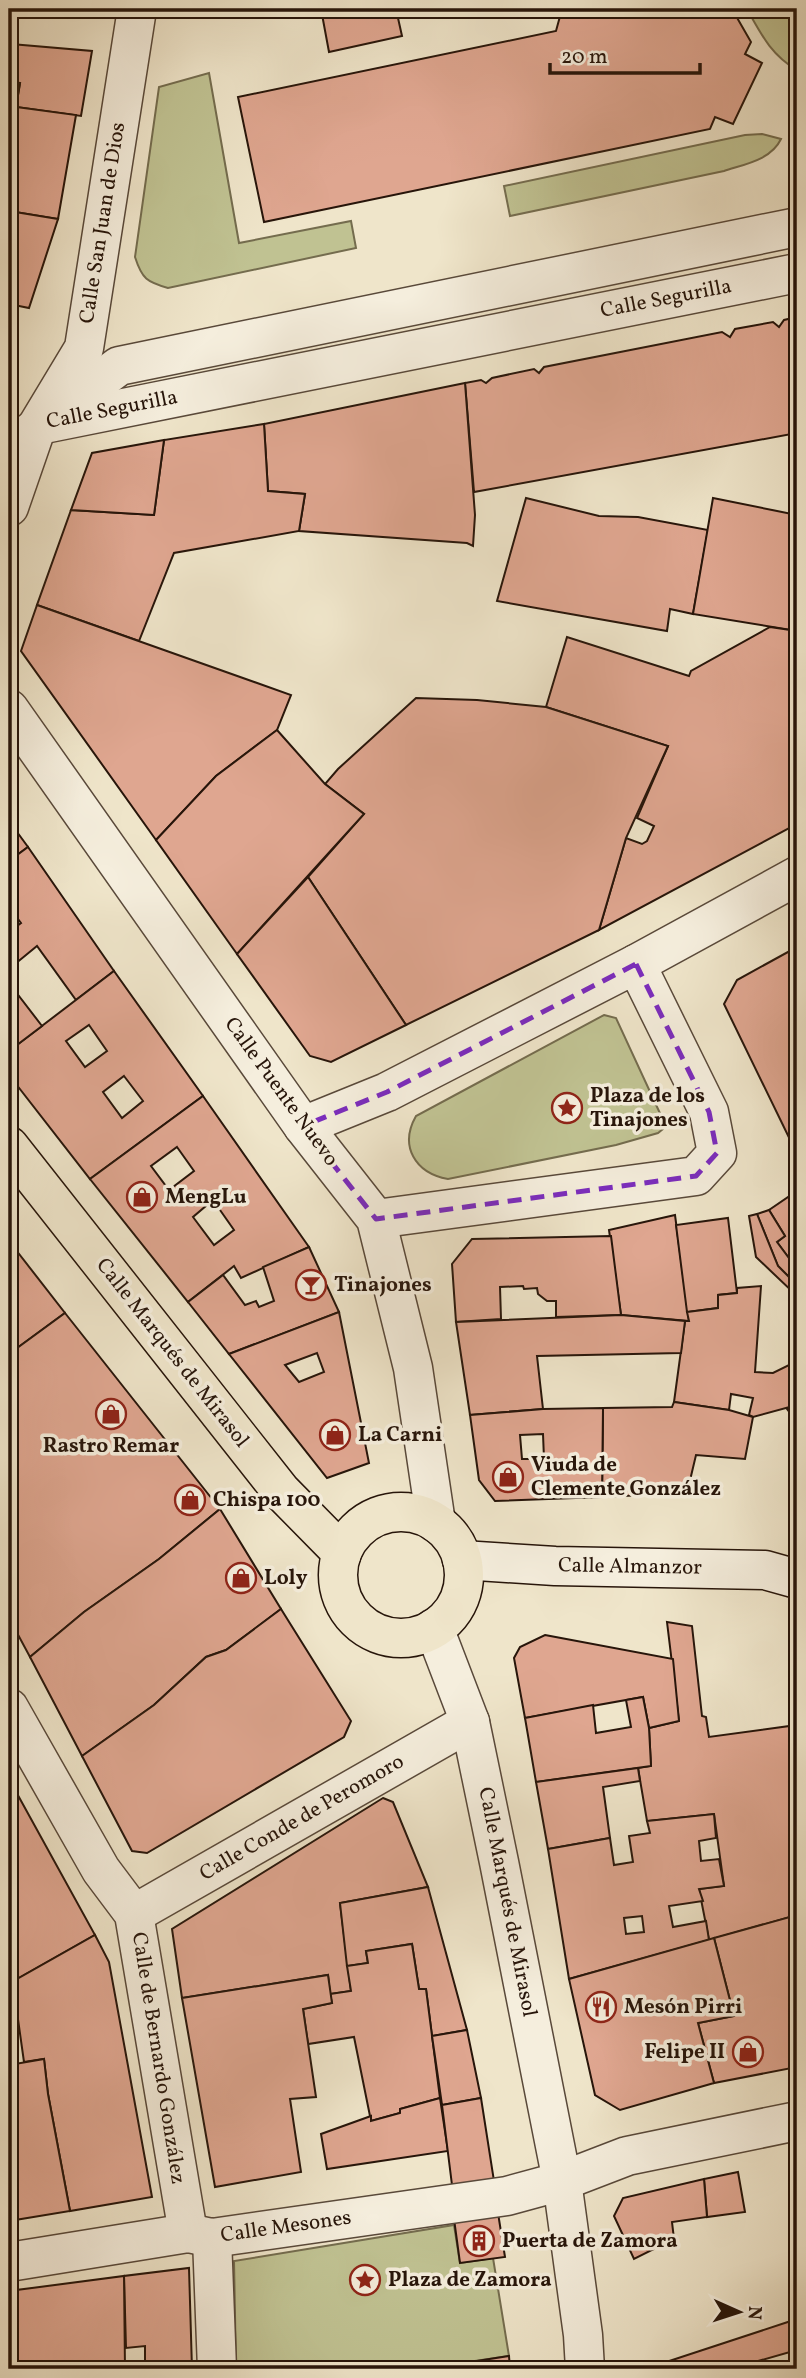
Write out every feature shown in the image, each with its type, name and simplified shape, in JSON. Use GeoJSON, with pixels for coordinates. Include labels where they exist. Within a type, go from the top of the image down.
{"type":"FeatureCollection","features":[{"type":"Feature","properties":{"kind":"main road","name":"Calle Marqués de Mirasol"},"geometry":{"type":"LineString","coordinates":[[9,1146],[281,1491],[342,1553]]}},
{"type":"Feature","properties":{"kind":"main road"},"geometry":{"type":"LineString","coordinates":[[393,1513],[410,1513],[436,1523],[450,1535],[462,1560],[464,1578],[460,1596],[448,1617],[417,1636],[402,1638],[380,1634],[363,1625],[348,1608],[338,1579],[342,1553],[358,1529],[379,1516],[393,1513]]}},
{"type":"Feature","properties":{"kind":"street","name":"Calle San Juan de Dios"},"geometry":{"type":"LineString","coordinates":[[9,507],[23,437],[84,348],[137,9]]}},
{"type":"Feature","properties":{"kind":"street","name":"Calle Segurilla"},"geometry":{"type":"LineString","coordinates":[[23,437],[119,366],[797,227]]}},
{"type":"Feature","properties":{"kind":"street","name":"Calle Segurilla"},"geometry":{"type":"LineString","coordinates":[[23,437],[797,272]]}},
{"type":"Feature","properties":{"kind":"street","name":"Calle Puente Nuevo"},"geometry":{"type":"LineString","coordinates":[[9,709],[303,1126],[376,1219],[413,1368],[436,1523]]}},
{"type":"Feature","properties":{"kind":"street"},"geometry":{"type":"LineString","coordinates":[[303,1126],[387,1092],[636,964],[797,876]]}},
{"type":"Feature","properties":{"kind":"street"},"geometry":{"type":"LineString","coordinates":[[376,1219],[696,1176],[717,1153],[709,1112],[636,964]]}},
{"type":"Feature","properties":{"kind":"street","name":"Calle Almanzor"},"geometry":{"type":"LineString","coordinates":[[462,1560],[555,1566],[787,1568]]}},
{"type":"Feature","properties":{"kind":"street","name":"Calle Marqués de Mirasol"},"geometry":{"type":"LineString","coordinates":[[434,1628],[470,1722],[562,2181],[583,2334],[585,2369]]}},
{"type":"Feature","properties":{"kind":"street","name":"Calle de Bernardo González"},"geometry":{"type":"LineString","coordinates":[[9,1708],[101,1870],[134,1914],[200,2236],[216,2369]]}},
{"type":"Feature","properties":{"kind":"street","name":"Calle Conde de Peromoro"},"geometry":{"type":"LineString","coordinates":[[134,1914],[470,1722]]}},
{"type":"Feature","properties":{"kind":"street","name":"Calle Mesones"},"geometry":{"type":"LineString","coordinates":[[9,2262],[507,2196],[562,2181],[627,2155],[797,2121]]}},
{"type":"Feature","properties":{"kind":"highlighted area"},"geometry":{"type":"Polygon","coordinates":[[[636,964],[709,1112],[717,1153],[696,1176],[376,1219],[303,1126],[387,1092],[636,964]]]}},
{"type":"Feature","properties":{"kind":"green space"},"geometry":{"type":"Polygon","coordinates":[[[747,9],[792,9],[797,18],[797,70],[773,51],[747,9]]]}},
{"type":"Feature","properties":{"kind":"green space"},"geometry":{"type":"Polygon","coordinates":[[[209,73],[239,243],[351,221],[356,248],[168,288],[155,284],[143,275],[135,257],[159,87],[209,73]]]}},
{"type":"Feature","properties":{"kind":"green space"},"geometry":{"type":"Polygon","coordinates":[[[762,134],[781,139],[771,152],[749,163],[724,171],[510,216],[504,186],[745,135],[762,134]]]}},
{"type":"Feature","properties":{"kind":"green space"},"geometry":{"type":"Polygon","coordinates":[[[604,1015],[616,1018],[664,1122],[663,1129],[658,1133],[616,1145],[448,1179],[436,1176],[419,1164],[413,1156],[409,1138],[416,1116],[604,1015]]]}},
{"type":"Feature","properties":{"kind":"green space","name":"Plaza de Zamora"},"geometry":{"type":"Polygon","coordinates":[[[454,2225],[460,2263],[493,2258],[509,2356],[420,2369],[236,2369],[234,2261],[454,2225]]]}},
{"type":"Feature","properties":{"kind":"building"},"geometry":{"type":"Polygon","coordinates":[[[321,9],[396,9],[402,36],[329,52],[321,9]]]}},
{"type":"Feature","properties":{"kind":"building"},"geometry":{"type":"Polygon","coordinates":[[[562,9],[732,9],[751,42],[745,54],[762,63],[733,124],[715,117],[710,129],[264,222],[238,97],[556,31],[562,9]]]}},
{"type":"Feature","properties":{"kind":"building"},"geometry":{"type":"Polygon","coordinates":[[[11,44],[92,51],[81,116],[16,107],[20,83],[9,81],[11,44]]]}},
{"type":"Feature","properties":{"kind":"building"},"geometry":{"type":"Polygon","coordinates":[[[9,81],[20,83],[16,107],[9,106],[9,81]]]}},
{"type":"Feature","properties":{"kind":"building"},"geometry":{"type":"Polygon","coordinates":[[[9,106],[76,115],[58,219],[9,211],[9,106]]]}},
{"type":"Feature","properties":{"kind":"building"},"geometry":{"type":"Polygon","coordinates":[[[9,211],[58,219],[29,308],[9,304],[9,211]]]}},
{"type":"Feature","properties":{"kind":"building"},"geometry":{"type":"Polygon","coordinates":[[[797,317],[797,433],[474,492],[465,383],[481,380],[486,383],[492,378],[534,369],[539,373],[544,367],[722,332],[730,337],[735,329],[773,322],[779,327],[784,320],[797,317]]]}},
{"type":"Feature","properties":{"kind":"building"},"geometry":{"type":"Polygon","coordinates":[[[465,383],[475,515],[473,546],[467,543],[299,531],[305,494],[268,491],[264,424],[465,383]]]}},
{"type":"Feature","properties":{"kind":"building"},"geometry":{"type":"Polygon","coordinates":[[[264,424],[268,491],[305,494],[299,531],[174,553],[139,641],[37,605],[71,510],[154,515],[164,440],[264,424]]]}},
{"type":"Feature","properties":{"kind":"building"},"geometry":{"type":"Polygon","coordinates":[[[164,440],[154,515],[71,510],[92,453],[164,440]]]}},
{"type":"Feature","properties":{"kind":"building"},"geometry":{"type":"Polygon","coordinates":[[[526,498],[599,516],[638,517],[708,530],[693,614],[670,609],[667,631],[497,601],[526,498]]]}},
{"type":"Feature","properties":{"kind":"building"},"geometry":{"type":"Polygon","coordinates":[[[713,498],[797,515],[797,631],[693,614],[713,498]]]}},
{"type":"Feature","properties":{"kind":"building"},"geometry":{"type":"Polygon","coordinates":[[[37,605],[291,695],[277,730],[216,776],[156,840],[21,651],[37,605]]]}},
{"type":"Feature","properties":{"kind":"building"},"geometry":{"type":"Polygon","coordinates":[[[770,627],[797,631],[797,824],[599,930],[626,838],[642,844],[647,841],[654,826],[637,818],[668,746],[546,707],[567,637],[689,676],[691,671],[770,627]]]}},
{"type":"Feature","properties":{"kind":"building"},"geometry":{"type":"Polygon","coordinates":[[[416,698],[477,700],[546,707],[668,746],[626,838],[599,930],[406,1025],[308,877],[364,814],[325,784],[416,698]]]}},
{"type":"Feature","properties":{"kind":"building"},"geometry":{"type":"Polygon","coordinates":[[[277,730],[325,784],[364,814],[237,954],[156,840],[216,776],[277,730]]]}},
{"type":"Feature","properties":{"kind":"building"},"geometry":{"type":"Polygon","coordinates":[[[9,821],[28,847],[9,861],[9,821]]]}},
{"type":"Feature","properties":{"kind":"building"},"geometry":{"type":"Polygon","coordinates":[[[28,847],[114,971],[76,1000],[37,946],[9,969],[9,932],[21,923],[9,907],[9,861],[28,847]]]}},
{"type":"Feature","properties":{"kind":"building"},"geometry":{"type":"Polygon","coordinates":[[[308,877],[406,1025],[331,1062],[310,1056],[237,954],[308,877]]]}},
{"type":"Feature","properties":{"kind":"building"},"geometry":{"type":"Polygon","coordinates":[[[797,947],[797,1154],[724,1004],[737,980],[797,947]]]}},
{"type":"Feature","properties":{"kind":"building"},"geometry":{"type":"Polygon","coordinates":[[[114,971],[203,1096],[90,1179],[9,1075],[9,1051],[114,971]],[[89,1025],[66,1041],[85,1067],[107,1051],[89,1025]],[[124,1076],[103,1092],[122,1118],[143,1101],[124,1076]]]}},
{"type":"Feature","properties":{"kind":"building"},"geometry":{"type":"Polygon","coordinates":[[[9,983],[42,1026],[9,1051],[9,983]]]}},
{"type":"Feature","properties":{"kind":"building"},"geometry":{"type":"Polygon","coordinates":[[[203,1096],[309,1247],[241,1278],[234,1266],[188,1302],[90,1179],[203,1096]],[[177,1147],[151,1166],[169,1190],[194,1171],[177,1147]],[[213,1200],[193,1217],[214,1245],[234,1230],[213,1200]]]}},
{"type":"Feature","properties":{"kind":"building"},"geometry":{"type":"Polygon","coordinates":[[[797,1191],[797,1269],[777,1242],[785,1236],[769,1210],[797,1191]]]}},
{"type":"Feature","properties":{"kind":"building"},"geometry":{"type":"Polygon","coordinates":[[[769,1210],[785,1236],[777,1242],[797,1269],[797,1285],[778,1266],[757,1214],[769,1210]]]}},
{"type":"Feature","properties":{"kind":"building"},"geometry":{"type":"Polygon","coordinates":[[[757,1214],[778,1266],[797,1285],[797,1296],[756,1257],[749,1216],[757,1214]]]}},
{"type":"Feature","properties":{"kind":"building"},"geometry":{"type":"Polygon","coordinates":[[[675,1215],[689,1321],[621,1315],[609,1230],[675,1215]]]}},
{"type":"Feature","properties":{"kind":"building"},"geometry":{"type":"Polygon","coordinates":[[[728,1218],[737,1293],[718,1295],[718,1308],[687,1312],[676,1225],[728,1218]]]}},
{"type":"Feature","properties":{"kind":"building"},"geometry":{"type":"Polygon","coordinates":[[[611,1236],[621,1315],[556,1317],[556,1301],[547,1301],[538,1294],[537,1288],[524,1289],[523,1286],[500,1287],[501,1319],[456,1322],[452,1264],[472,1239],[611,1236]]]}},
{"type":"Feature","properties":{"kind":"building"},"geometry":{"type":"Polygon","coordinates":[[[9,1241],[65,1313],[9,1354],[9,1241]]]}},
{"type":"Feature","properties":{"kind":"building"},"geometry":{"type":"Polygon","coordinates":[[[309,1247],[339,1312],[229,1354],[188,1302],[223,1275],[245,1305],[256,1301],[259,1307],[274,1301],[263,1267],[309,1247]]]}},
{"type":"Feature","properties":{"kind":"building"},"geometry":{"type":"Polygon","coordinates":[[[761,1286],[755,1372],[773,1373],[797,1361],[797,1405],[753,1417],[749,1415],[753,1398],[731,1394],[729,1410],[674,1402],[685,1321],[689,1321],[687,1312],[718,1308],[718,1295],[737,1293],[737,1288],[761,1286]]]}},
{"type":"Feature","properties":{"kind":"building"},"geometry":{"type":"Polygon","coordinates":[[[339,1312],[369,1463],[327,1478],[229,1354],[339,1312]],[[317,1353],[285,1365],[299,1382],[324,1372],[317,1353]]]}},
{"type":"Feature","properties":{"kind":"building"},"geometry":{"type":"Polygon","coordinates":[[[65,1313],[220,1509],[159,1559],[84,1612],[30,1657],[9,1618],[9,1354],[65,1313]]]}},
{"type":"Feature","properties":{"kind":"building"},"geometry":{"type":"Polygon","coordinates":[[[621,1315],[685,1321],[681,1353],[537,1356],[543,1409],[470,1415],[456,1322],[621,1315]]]}},
{"type":"Feature","properties":{"kind":"building"},"geometry":{"type":"Polygon","coordinates":[[[674,1402],[729,1410],[753,1417],[745,1459],[696,1455],[687,1493],[602,1497],[603,1408],[672,1407],[674,1402]]]}},
{"type":"Feature","properties":{"kind":"building"},"geometry":{"type":"Polygon","coordinates":[[[797,1405],[797,1422],[787,1409],[797,1405]]]}},
{"type":"Feature","properties":{"kind":"building"},"geometry":{"type":"Polygon","coordinates":[[[603,1408],[602,1497],[495,1501],[479,1480],[470,1415],[543,1409],[603,1408]],[[543,1434],[520,1435],[522,1459],[544,1459],[543,1434]]]}},
{"type":"Feature","properties":{"kind":"building"},"geometry":{"type":"Polygon","coordinates":[[[220,1509],[281,1609],[226,1650],[206,1657],[154,1705],[82,1756],[30,1657],[84,1612],[159,1559],[220,1509]]]}},
{"type":"Feature","properties":{"kind":"building"},"geometry":{"type":"Polygon","coordinates":[[[281,1609],[351,1721],[344,1737],[147,1853],[132,1851],[82,1756],[154,1705],[206,1657],[226,1650],[281,1609]]]}},
{"type":"Feature","properties":{"kind":"building"},"geometry":{"type":"Polygon","coordinates":[[[667,1622],[692,1626],[702,1716],[706,1717],[709,1737],[797,1725],[797,1915],[709,1940],[699,1889],[724,1886],[714,1814],[647,1821],[638,1768],[651,1766],[649,1728],[679,1721],[667,1622]]]}},
{"type":"Feature","properties":{"kind":"building"},"geometry":{"type":"Polygon","coordinates":[[[545,1635],[673,1659],[679,1721],[649,1728],[643,1697],[525,1718],[514,1658],[520,1647],[545,1635]]]}},
{"type":"Feature","properties":{"kind":"building"},"geometry":{"type":"Polygon","coordinates":[[[643,1697],[649,1728],[651,1766],[536,1782],[525,1718],[593,1705],[596,1733],[631,1727],[626,1700],[643,1697]]]}},
{"type":"Feature","properties":{"kind":"building"},"geometry":{"type":"Polygon","coordinates":[[[638,1768],[640,1781],[603,1787],[610,1838],[548,1849],[536,1782],[638,1768]]]}},
{"type":"Feature","properties":{"kind":"building"},"geometry":{"type":"Polygon","coordinates":[[[9,1779],[95,1935],[10,1983],[9,1981],[9,1779]]]}},
{"type":"Feature","properties":{"kind":"building"},"geometry":{"type":"Polygon","coordinates":[[[383,1798],[393,1802],[428,1887],[340,1903],[351,1991],[330,1994],[328,1975],[182,1998],[172,1929],[383,1798]]]}},
{"type":"Feature","properties":{"kind":"building"},"geometry":{"type":"Polygon","coordinates":[[[714,1814],[716,1838],[699,1841],[701,1861],[719,1859],[724,1886],[699,1889],[703,1901],[669,1906],[673,1927],[706,1921],[709,1940],[569,1979],[548,1849],[610,1838],[614,1865],[633,1862],[629,1836],[650,1833],[647,1821],[714,1814]],[[642,1916],[624,1918],[626,1934],[644,1932],[642,1916]]]}},
{"type":"Feature","properties":{"kind":"building"},"geometry":{"type":"Polygon","coordinates":[[[428,1887],[467,2030],[432,2036],[426,1989],[419,1989],[412,1944],[366,1951],[368,1963],[347,1966],[340,1903],[428,1887]]]}},
{"type":"Feature","properties":{"kind":"building"},"geometry":{"type":"Polygon","coordinates":[[[797,1915],[797,2067],[714,2083],[698,2023],[734,2016],[714,1938],[797,1915]]]}},
{"type":"Feature","properties":{"kind":"building"},"geometry":{"type":"Polygon","coordinates":[[[95,1935],[109,1962],[152,2197],[70,2211],[44,2059],[24,2062],[15,1998],[10,1983],[95,1935]]]}},
{"type":"Feature","properties":{"kind":"building"},"geometry":{"type":"Polygon","coordinates":[[[714,1938],[734,2016],[698,2023],[714,2083],[620,2110],[595,2095],[569,1979],[714,1938]]]}},
{"type":"Feature","properties":{"kind":"building"},"geometry":{"type":"Polygon","coordinates":[[[412,1944],[419,1989],[426,1989],[440,2098],[400,2109],[400,2113],[371,2121],[354,2037],[308,2044],[303,2009],[332,2003],[330,1994],[351,1991],[347,1966],[368,1963],[366,1951],[412,1944]]]}},
{"type":"Feature","properties":{"kind":"building"},"geometry":{"type":"Polygon","coordinates":[[[328,1975],[332,2003],[303,2009],[316,2097],[290,2099],[301,2172],[215,2187],[182,1998],[328,1975]]]}},
{"type":"Feature","properties":{"kind":"building"},"geometry":{"type":"Polygon","coordinates":[[[467,2030],[481,2098],[442,2105],[432,2036],[467,2030]]]}},
{"type":"Feature","properties":{"kind":"building"},"geometry":{"type":"Polygon","coordinates":[[[44,2059],[70,2211],[9,2221],[9,2065],[44,2059]]]}},
{"type":"Feature","properties":{"kind":"building"},"geometry":{"type":"Polygon","coordinates":[[[440,2098],[448,2151],[327,2169],[321,2134],[371,2116],[371,2121],[400,2113],[400,2109],[440,2098]]]}},
{"type":"Feature","properties":{"kind":"building"},"geometry":{"type":"Polygon","coordinates":[[[481,2098],[494,2181],[452,2185],[442,2105],[481,2098]]]}},
{"type":"Feature","properties":{"kind":"building"},"geometry":{"type":"Polygon","coordinates":[[[738,2172],[745,2212],[707,2217],[704,2179],[738,2172]]]}},
{"type":"Feature","properties":{"kind":"building"},"geometry":{"type":"Polygon","coordinates":[[[704,2179],[707,2217],[672,2222],[674,2239],[634,2259],[614,2216],[623,2198],[704,2179]]]}},
{"type":"Feature","properties":{"kind":"building","name":"Puerta de Zamora"},"geometry":{"type":"Polygon","coordinates":[[[498,2213],[505,2257],[460,2263],[454,2219],[498,2213]]]}},
{"type":"Feature","properties":{"kind":"building"},"geometry":{"type":"Polygon","coordinates":[[[189,2268],[192,2369],[145,2369],[145,2346],[126,2348],[124,2276],[189,2268]]]}},
{"type":"Feature","properties":{"kind":"building"},"geometry":{"type":"Polygon","coordinates":[[[124,2276],[125,2369],[9,2369],[9,2291],[124,2276]]]}},
{"type":"Feature","properties":{"kind":"building"},"geometry":{"type":"Polygon","coordinates":[[[797,2319],[797,2350],[730,2369],[664,2369],[660,2364],[797,2319]]]}},
{"type":"Feature","properties":{"kind":"building"},"geometry":{"type":"Polygon","coordinates":[[[509,2356],[510,2369],[471,2369],[470,2362],[509,2356]]]}},
{"type":"Feature","properties":{"kind":"building"},"geometry":{"type":"Polygon","coordinates":[[[470,2362],[471,2369],[420,2369],[470,2362]]]}},
{"type":"Feature","properties":{"kind":"place","name":"Plaza de los Tinajones"},"geometry":{"type":"Point","coordinates":[567,1108]}},
{"type":"Feature","properties":{"kind":"place","name":"MengLu"},"geometry":{"type":"Point","coordinates":[142,1197]}},
{"type":"Feature","properties":{"kind":"place","name":"Tinajones"},"geometry":{"type":"Point","coordinates":[311,1285]}},
{"type":"Feature","properties":{"kind":"place","name":"Rastro Remar"},"geometry":{"type":"Point","coordinates":[111,1414]}},
{"type":"Feature","properties":{"kind":"place","name":"La Carni"},"geometry":{"type":"Point","coordinates":[335,1435]}},
{"type":"Feature","properties":{"kind":"place","name":"Viuda de Clemente González"},"geometry":{"type":"Point","coordinates":[508,1477]}},
{"type":"Feature","properties":{"kind":"place","name":"Chispa 100"},"geometry":{"type":"Point","coordinates":[190,1500]}},
{"type":"Feature","properties":{"kind":"place","name":"Loly"},"geometry":{"type":"Point","coordinates":[241,1578]}},
{"type":"Feature","properties":{"kind":"place","name":"Mesón Pirri"},"geometry":{"type":"Point","coordinates":[601,2007]}},
{"type":"Feature","properties":{"kind":"place","name":"Felipe II"},"geometry":{"type":"Point","coordinates":[748,2052]}},
{"type":"Feature","properties":{"kind":"place","name":"Puerta de Zamora"},"geometry":{"type":"Point","coordinates":[479,2241]}},
{"type":"Feature","properties":{"kind":"place","name":"Plaza de Zamora"},"geometry":{"type":"Point","coordinates":[365,2280]}}]}
